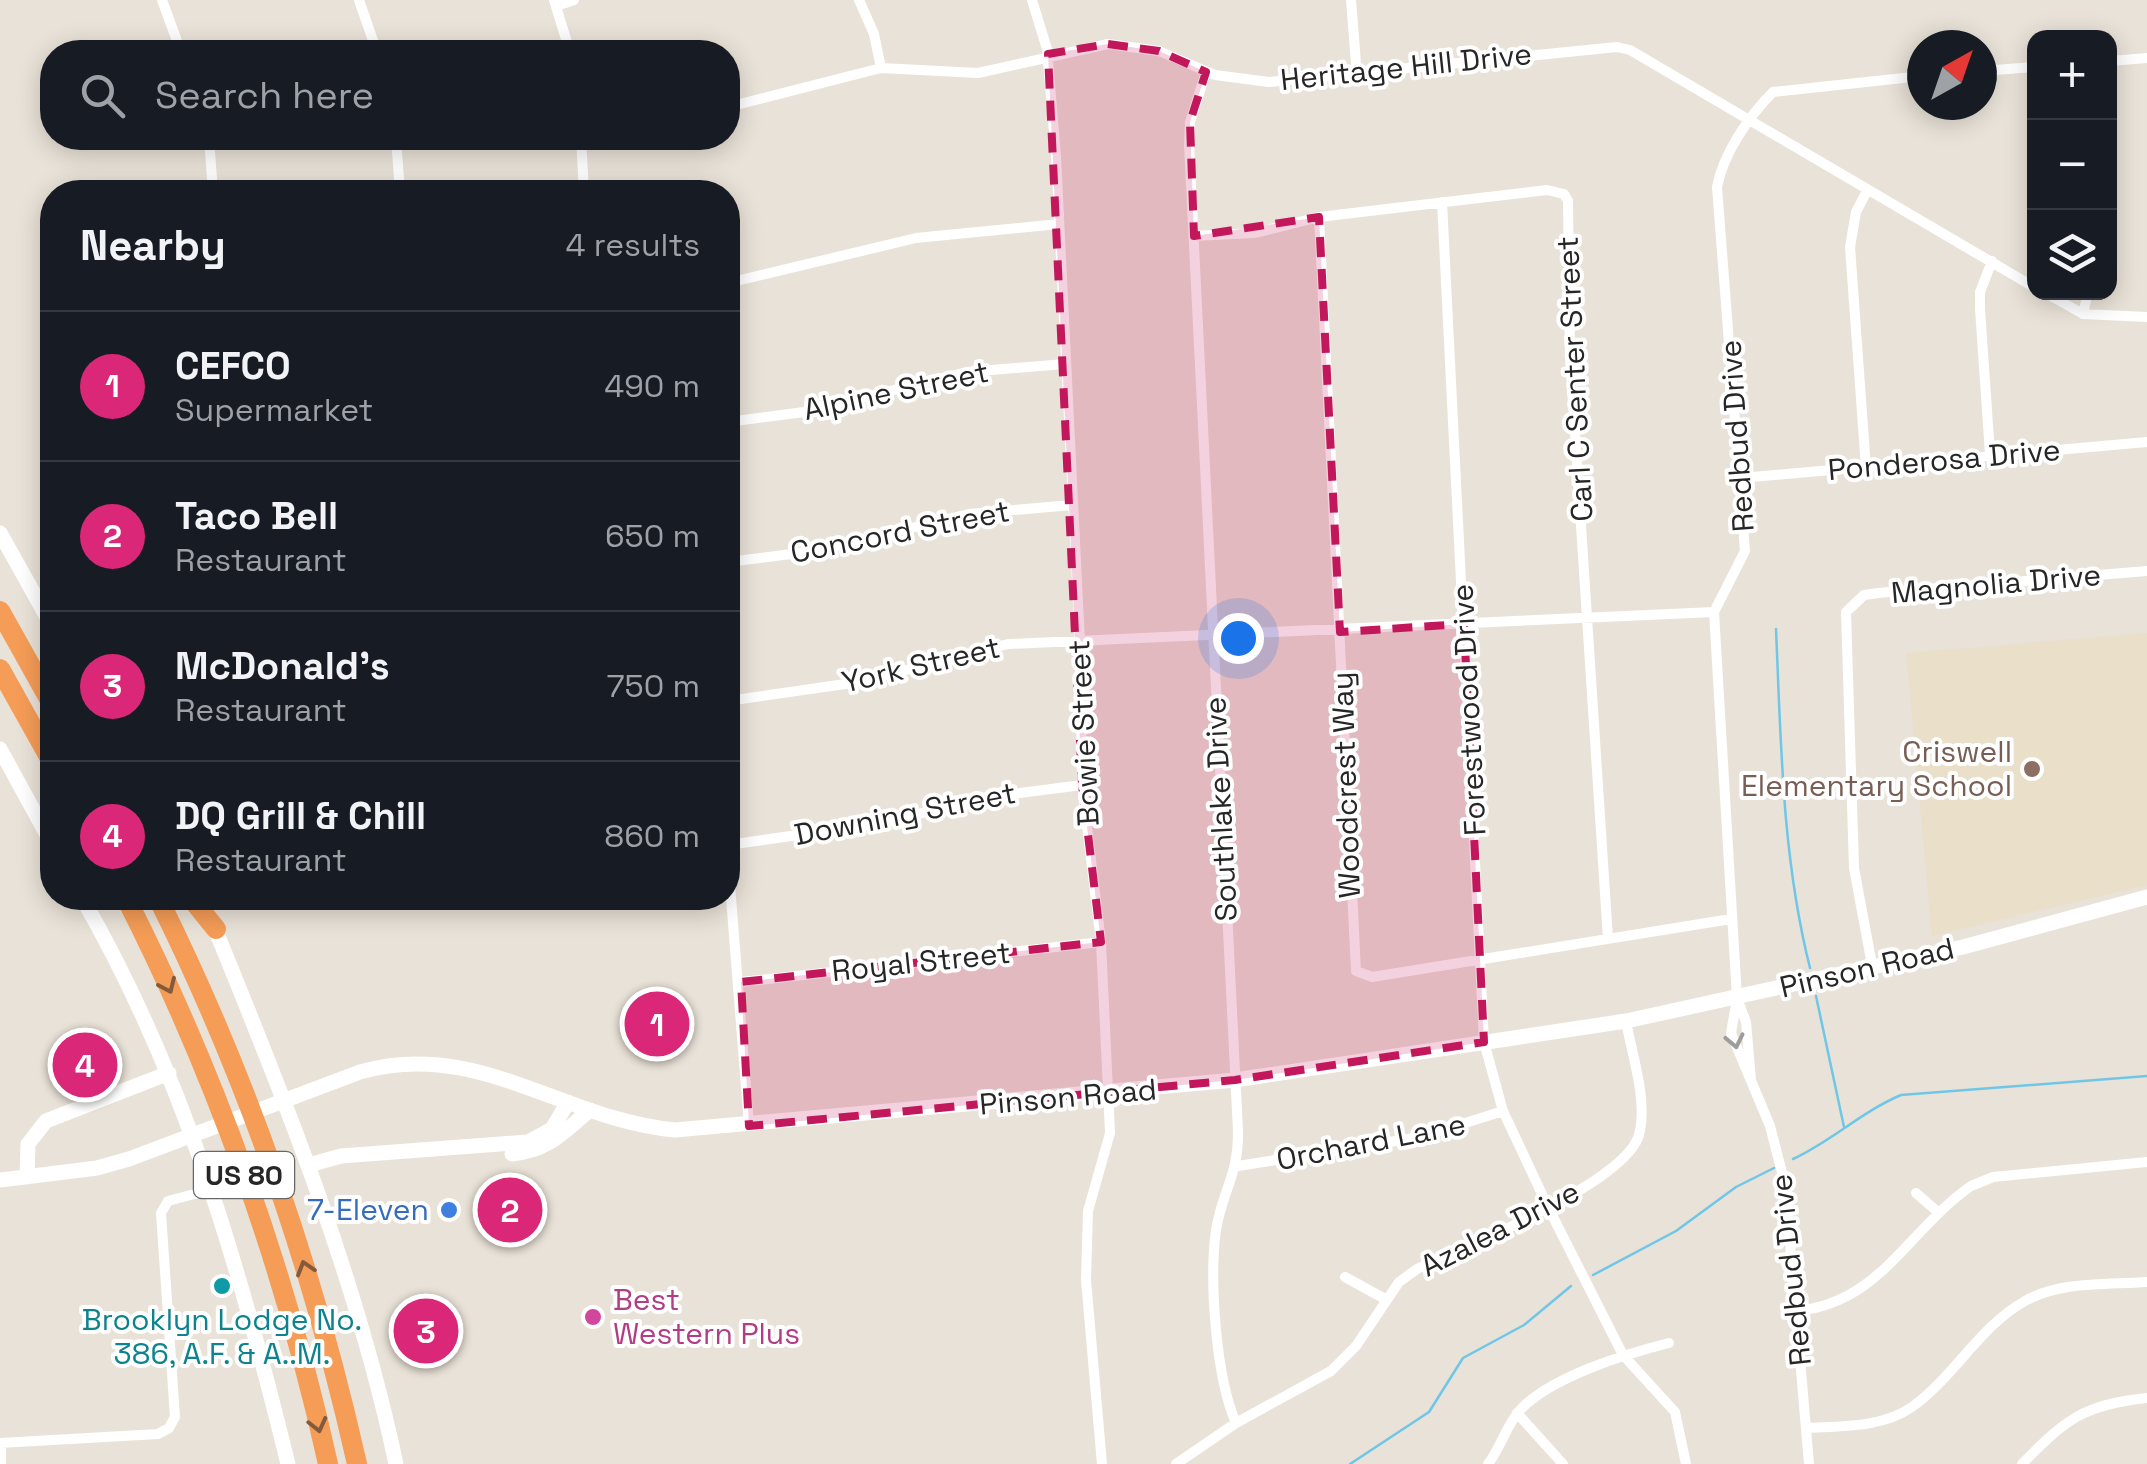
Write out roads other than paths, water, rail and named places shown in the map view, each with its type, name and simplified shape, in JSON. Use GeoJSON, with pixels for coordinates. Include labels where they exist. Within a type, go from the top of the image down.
{"type":"FeatureCollection","features":[{"type":"Feature","properties":{"kind":"highway"},"geometry":{"type":"LineString","coordinates":[[0,611],[40,683]]}},
{"type":"Feature","properties":{"kind":"highway"},"geometry":{"type":"LineString","coordinates":[[0,669],[40,740]]}},
{"type":"Feature","properties":{"kind":"highway"},"geometry":{"type":"LineString","coordinates":[[0,678],[32,726]]}},
{"type":"Feature","properties":{"kind":"highway","name":"US 80"},"geometry":{"type":"LineString","coordinates":[[132,910],[183,1020],[236,1151],[290,1320],[328,1464]]}},
{"type":"Feature","properties":{"kind":"highway","name":"US 80"},"geometry":{"type":"LineString","coordinates":[[163,910],[220,1034],[269,1158],[311,1286],[357,1464]]}},
{"type":"Feature","properties":{"kind":"highway"},"geometry":{"type":"LineString","coordinates":[[200,910],[216,930]]}},
{"type":"Feature","properties":{"kind":"main road"},"geometry":{"type":"LineString","coordinates":[[0,534],[40,605]]}},
{"type":"Feature","properties":{"kind":"main road"},"geometry":{"type":"LineString","coordinates":[[0,749],[40,822]]}},
{"type":"Feature","properties":{"kind":"main road","name":"Pinson Road"},"geometry":{"type":"LineString","coordinates":[[0,1180],[97,1168],[129,1159],[381,1066],[442,1062],[590,1110],[663,1128],[750,1126],[1107,1094],[1235,1080],[1626,1021],[1989,940],[2147,897]]}},
{"type":"Feature","properties":{"kind":"main road"},"geometry":{"type":"LineString","coordinates":[[88,910],[168,1073],[213,1188],[270,1380],[288,1464]]}},
{"type":"Feature","properties":{"kind":"main road"},"geometry":{"type":"LineString","coordinates":[[207,910],[309,1165],[359,1312],[396,1464]]}},
{"type":"Feature","properties":{"kind":"main road"},"geometry":{"type":"LineString","coordinates":[[27,1177],[28,1144],[46,1121],[168,1073]]}},
{"type":"Feature","properties":{"kind":"main road"},"geometry":{"type":"LineString","coordinates":[[309,1165],[341,1156],[535,1140],[552,1129],[568,1102]]}},
{"type":"Feature","properties":{"kind":"main road"},"geometry":{"type":"LineString","coordinates":[[459,1148],[492,1155],[538,1151],[559,1141],[590,1110]]}},
{"type":"Feature","properties":{"kind":"street"},"geometry":{"type":"LineString","coordinates":[[162,0],[177,40]]}},
{"type":"Feature","properties":{"kind":"street"},"geometry":{"type":"LineString","coordinates":[[360,0],[374,40]]}},
{"type":"Feature","properties":{"kind":"street"},"geometry":{"type":"LineString","coordinates":[[566,40],[554,3],[574,0]]}},
{"type":"Feature","properties":{"kind":"street"},"geometry":{"type":"LineString","coordinates":[[859,0],[874,34],[881,68]]}},
{"type":"Feature","properties":{"kind":"street","name":"Bowie Street"},"geometry":{"type":"LineString","coordinates":[[1032,0],[1048,54],[1080,642],[1082,786],[1102,942],[1110,1133],[1092,1188],[1086,1251],[1102,1464]]}},
{"type":"Feature","properties":{"kind":"street"},"geometry":{"type":"LineString","coordinates":[[1351,0],[1357,76]]}},
{"type":"Feature","properties":{"kind":"street","name":"Heritage Hill Drive"},"geometry":{"type":"LineString","coordinates":[[740,104],[881,68],[978,73],[1048,54],[1108,44],[1135,46],[1206,72],[1269,82],[1617,47],[1630,50],[2027,283]]}},
{"type":"Feature","properties":{"kind":"street"},"geometry":{"type":"LineString","coordinates":[[2117,60],[2147,58]]}},
{"type":"Feature","properties":{"kind":"street"},"geometry":{"type":"LineString","coordinates":[[1997,70],[2027,67]]}},
{"type":"Feature","properties":{"kind":"street","name":"Southlake Drive"},"geometry":{"type":"LineString","coordinates":[[1206,72],[1190,122],[1238,1166],[1216,1231],[1215,1260],[1221,1379],[1236,1423]]}},
{"type":"Feature","properties":{"kind":"street","name":"Redbud Drive"},"geometry":{"type":"LineString","coordinates":[[1809,1464],[1780,1157],[1752,1080],[1746,1022],[1737,998],[1731,919],[1714,612],[1745,551],[1718,188],[1720,171],[1750,120],[1773,92],[1907,77]]}},
{"type":"Feature","properties":{"kind":"street"},"geometry":{"type":"LineString","coordinates":[[209,150],[213,180]]}},
{"type":"Feature","properties":{"kind":"street"},"geometry":{"type":"LineString","coordinates":[[397,150],[399,180]]}},
{"type":"Feature","properties":{"kind":"street"},"geometry":{"type":"LineString","coordinates":[[582,150],[583,180]]}},
{"type":"Feature","properties":{"kind":"street","name":"Carl C Senter Street"},"geometry":{"type":"LineString","coordinates":[[1194,236],[1255,233],[1319,217],[1547,190],[1558,190],[1568,200],[1570,357],[1608,939]]}},
{"type":"Feature","properties":{"kind":"street"},"geometry":{"type":"LineString","coordinates":[[1866,468],[1850,247],[1856,212],[1867,191]]}},
{"type":"Feature","properties":{"kind":"street","name":"Forestwood Drive"},"geometry":{"type":"LineString","coordinates":[[1442,202],[1484,1042],[1503,1111],[1548,1206],[1622,1354],[1675,1412],[1686,1464]]}},
{"type":"Feature","properties":{"kind":"street","name":"Woodcrest Way"},"geometry":{"type":"LineString","coordinates":[[1319,217],[1356,971],[1372,976],[1481,962],[1731,919]]}},
{"type":"Feature","properties":{"kind":"street"},"geometry":{"type":"LineString","coordinates":[[740,279],[916,238],[1059,224]]}},
{"type":"Feature","properties":{"kind":"street"},"geometry":{"type":"LineString","coordinates":[[1990,454],[1980,292],[1992,261]]}},
{"type":"Feature","properties":{"kind":"street"},"geometry":{"type":"LineString","coordinates":[[2058,300],[2083,314],[2147,317]]}},
{"type":"Feature","properties":{"kind":"street"},"geometry":{"type":"LineString","coordinates":[[2083,314],[2086,300]]}},
{"type":"Feature","properties":{"kind":"street","name":"Alpine Street"},"geometry":{"type":"LineString","coordinates":[[740,420],[804,412],[967,372],[1066,364]]}},
{"type":"Feature","properties":{"kind":"street","name":"Ponderosa Drive"},"geometry":{"type":"LineString","coordinates":[[1742,478],[2147,442]]}},
{"type":"Feature","properties":{"kind":"street","name":"Concord Street"},"geometry":{"type":"LineString","coordinates":[[740,560],[815,551],[969,514],[1072,505]]}},
{"type":"Feature","properties":{"kind":"street","name":"Magnolia Drive"},"geometry":{"type":"LineString","coordinates":[[1872,964],[1854,868],[1846,612],[1864,595],[1878,593],[2147,571]]}},
{"type":"Feature","properties":{"kind":"street","name":"York Street"},"geometry":{"type":"LineString","coordinates":[[740,699],[860,682],[987,647],[1714,612]]}},
{"type":"Feature","properties":{"kind":"street","name":"Downing Street"},"geometry":{"type":"LineString","coordinates":[[740,843],[865,826],[981,798],[1082,786]]}},
{"type":"Feature","properties":{"kind":"street"},"geometry":{"type":"LineString","coordinates":[[733,910],[750,1126]]}},
{"type":"Feature","properties":{"kind":"street","name":"Royal Street"},"geometry":{"type":"LineString","coordinates":[[741,982],[1102,942]]}},
{"type":"Feature","properties":{"kind":"street","name":"Azalea Drive"},"geometry":{"type":"LineString","coordinates":[[1176,1464],[1236,1423],[1344,1360],[1385,1299],[1417,1269],[1614,1170],[1639,1134],[1641,1104],[1626,1021]]}},
{"type":"Feature","properties":{"kind":"street","name":"Orchard Lane"},"geometry":{"type":"LineString","coordinates":[[1238,1166],[1421,1137],[1503,1111]]}},
{"type":"Feature","properties":{"kind":"street"},"geometry":{"type":"LineString","coordinates":[[1797,1312],[1826,1308],[1852,1297],[1971,1186],[1992,1177],[2147,1162]]}},
{"type":"Feature","properties":{"kind":"street"},"geometry":{"type":"LineString","coordinates":[[1,1464],[0,1443],[158,1434],[169,1428],[175,1417],[161,1213],[168,1201],[213,1188]]}},
{"type":"Feature","properties":{"kind":"street"},"geometry":{"type":"LineString","coordinates":[[1916,1192],[1939,1212]]}},
{"type":"Feature","properties":{"kind":"street"},"geometry":{"type":"LineString","coordinates":[[1345,1276],[1385,1299]]}},
{"type":"Feature","properties":{"kind":"street"},"geometry":{"type":"LineString","coordinates":[[1806,1428],[1873,1422],[1911,1408],[2003,1316],[2027,1300],[2072,1288],[2147,1282]]}},
{"type":"Feature","properties":{"kind":"street"},"geometry":{"type":"LineString","coordinates":[[1488,1464],[1517,1413],[1535,1397],[1622,1354],[1669,1343]]}},
{"type":"Feature","properties":{"kind":"street"},"geometry":{"type":"LineString","coordinates":[[2022,1464],[2066,1420],[2101,1404],[2147,1398]]}},
{"type":"Feature","properties":{"kind":"street"},"geometry":{"type":"LineString","coordinates":[[1517,1413],[1563,1464]]}},
{"type":"Feature","properties":{"kind":"waterway"},"geometry":{"type":"LineString","coordinates":[[1776,629],[1788,842],[1810,968]]}},
{"type":"Feature","properties":{"kind":"waterway"},"geometry":{"type":"LineString","coordinates":[[1816,996],[1844,1127]]}},
{"type":"Feature","properties":{"kind":"waterway"},"geometry":{"type":"LineString","coordinates":[[1793,1159],[1901,1095],[2147,1076]]}},
{"type":"Feature","properties":{"kind":"waterway"},"geometry":{"type":"LineString","coordinates":[[1593,1275],[1676,1231],[1736,1187],[1774,1168]]}},
{"type":"Feature","properties":{"kind":"waterway"},"geometry":{"type":"LineString","coordinates":[[1350,1464],[1429,1412],[1463,1358],[1524,1325],[1571,1286]]}},
{"type":"Feature","properties":{"kind":"place","name":"Criswell Elementary School"},"geometry":{"type":"Point","coordinates":[2032,769]}},
{"type":"Feature","properties":{"kind":"place","name":"CEFCO"},"geometry":{"type":"Point","coordinates":[657,1024]}},
{"type":"Feature","properties":{"kind":"place","name":"DQ Grill & Chill"},"geometry":{"type":"Point","coordinates":[85,1065]}},
{"type":"Feature","properties":{"kind":"place","name":"7-Eleven"},"geometry":{"type":"Point","coordinates":[449,1210]}},
{"type":"Feature","properties":{"kind":"place","name":"Taco Bell"},"geometry":{"type":"Point","coordinates":[510,1210]}},
{"type":"Feature","properties":{"kind":"place","name":"Brooklyn Lodge No. 386, A.F. & A..M."},"geometry":{"type":"Point","coordinates":[222,1286]}},
{"type":"Feature","properties":{"kind":"place","name":"Best Western Plus"},"geometry":{"type":"Point","coordinates":[593,1317]}},
{"type":"Feature","properties":{"kind":"place","name":"McDonald's"},"geometry":{"type":"Point","coordinates":[426,1331]}}]}
